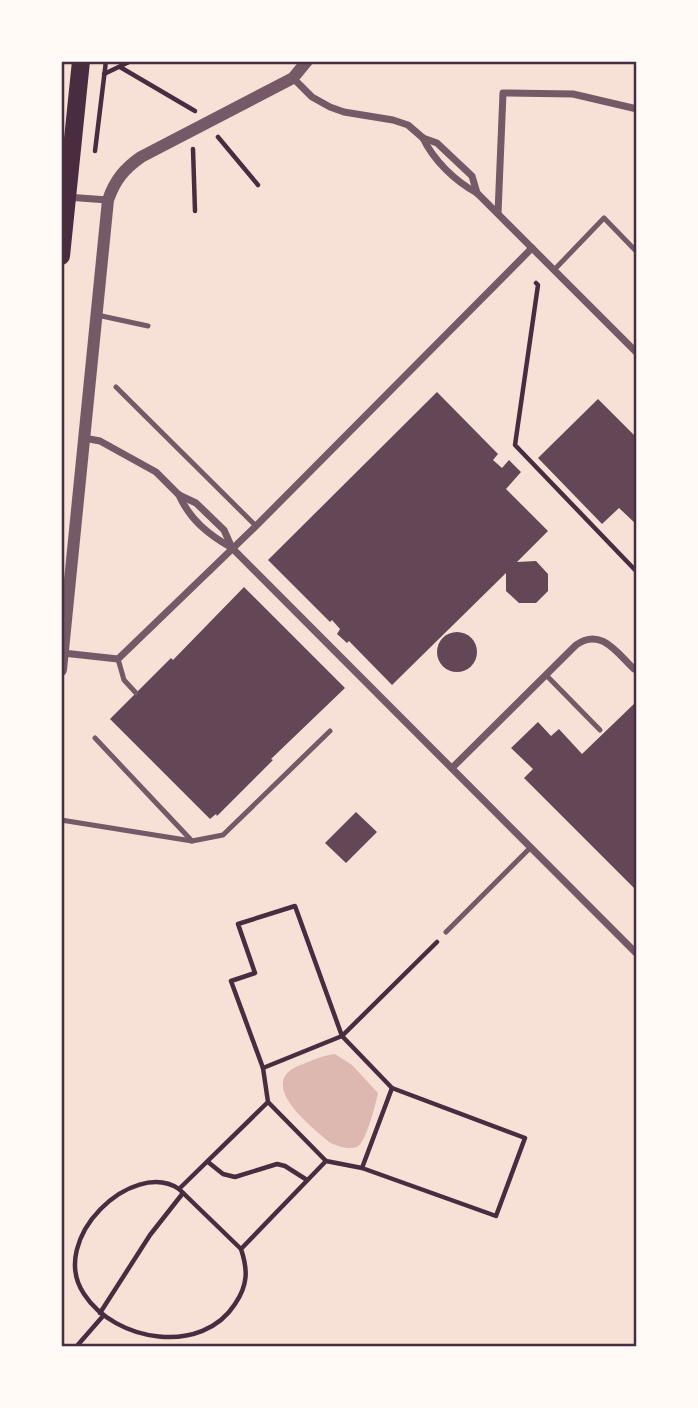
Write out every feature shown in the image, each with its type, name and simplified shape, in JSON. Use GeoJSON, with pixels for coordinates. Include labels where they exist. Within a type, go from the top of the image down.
{"type":"FeatureCollection","features":[{"type":"Feature","properties":{"kind":"main road"},"geometry":{"type":"LineString","coordinates":[[61,256],[81,61]]}},
{"type":"Feature","properties":{"kind":"street"},"geometry":{"type":"LineString","coordinates":[[61,670],[108,200],[117,178],[141,157],[293,78],[307,61]]}},
{"type":"Feature","properties":{"kind":"street"},"geometry":{"type":"LineString","coordinates":[[293,78],[312,97],[330,107],[408,125],[423,138],[437,143],[472,176],[477,193]]}},
{"type":"Feature","properties":{"kind":"street"},"geometry":{"type":"LineString","coordinates":[[498,213],[503,93],[573,94],[637,109]]}},
{"type":"Feature","properties":{"kind":"street"},"geometry":{"type":"LineString","coordinates":[[423,138],[429,152],[462,185],[477,193],[498,213],[637,353]]}},
{"type":"Feature","properties":{"kind":"street"},"geometry":{"type":"LineString","coordinates":[[61,197],[108,200]]}},
{"type":"Feature","properties":{"kind":"street"},"geometry":{"type":"LineString","coordinates":[[63,653],[118,659],[256,526],[532,248]]}},
{"type":"Feature","properties":{"kind":"street"},"geometry":{"type":"LineString","coordinates":[[84,438],[100,441],[156,472],[180,495],[196,503],[224,530],[232,548]]}},
{"type":"Feature","properties":{"kind":"street"},"geometry":{"type":"LineString","coordinates":[[180,495],[187,511],[215,539],[232,548],[637,954]]}},
{"type":"Feature","properties":{"kind":"street"},"geometry":{"type":"LineString","coordinates":[[453,768],[576,645],[592,638],[608,645],[634,669],[637,666]]}},
{"type":"Feature","properties":{"kind":"lane"},"geometry":{"type":"LineString","coordinates":[[554,270],[604,218],[637,252]]}},
{"type":"Feature","properties":{"kind":"lane"},"geometry":{"type":"LineString","coordinates":[[97,315],[148,326]]}},
{"type":"Feature","properties":{"kind":"lane"},"geometry":{"type":"LineString","coordinates":[[116,387],[256,526]]}},
{"type":"Feature","properties":{"kind":"lane"},"geometry":{"type":"LineString","coordinates":[[118,659],[124,680],[136,693]]}},
{"type":"Feature","properties":{"kind":"lane"},"geometry":{"type":"LineString","coordinates":[[546,676],[600,730]]}},
{"type":"Feature","properties":{"kind":"lane"},"geometry":{"type":"LineString","coordinates":[[61,820],[192,841],[222,835],[330,731]]}},
{"type":"Feature","properties":{"kind":"lane"},"geometry":{"type":"LineString","coordinates":[[95,738],[192,841]]}},
{"type":"Feature","properties":{"kind":"lane"},"geometry":{"type":"LineString","coordinates":[[446,932],[531,847]]}},
{"type":"Feature","properties":{"kind":"path"},"geometry":{"type":"LineString","coordinates":[[95,152],[106,61]]}},
{"type":"Feature","properties":{"kind":"path"},"geometry":{"type":"LineString","coordinates":[[120,67],[200,116]]}},
{"type":"Feature","properties":{"kind":"path"},"geometry":{"type":"LineString","coordinates":[[216,133],[258,185]]}},
{"type":"Feature","properties":{"kind":"path"},"geometry":{"type":"LineString","coordinates":[[193,148],[195,211]]}},
{"type":"Feature","properties":{"kind":"path"},"geometry":{"type":"LineString","coordinates":[[536,283],[538,285],[515,445],[637,572]]}},
{"type":"Feature","properties":{"kind":"path"},"geometry":{"type":"LineString","coordinates":[[295,906],[342,1036],[392,1088],[525,1138],[496,1216],[362,1168],[327,1161],[268,1102],[263,1068],[231,981],[255,973],[238,924],[295,906]]}},
{"type":"Feature","properties":{"kind":"path"},"geometry":{"type":"LineString","coordinates":[[263,1068],[342,1036],[446,932]]}},
{"type":"Feature","properties":{"kind":"path"},"geometry":{"type":"LineString","coordinates":[[362,1168],[392,1088]]}},
{"type":"Feature","properties":{"kind":"path"},"geometry":{"type":"LineString","coordinates":[[76,1347],[102,1314],[150,1235],[181,1191],[268,1102]]}},
{"type":"Feature","properties":{"kind":"path"},"geometry":{"type":"LineString","coordinates":[[208,1161],[223,1174],[235,1177],[276,1164],[295,1171],[307,1181]]}},
{"type":"Feature","properties":{"kind":"path"},"geometry":{"type":"LineString","coordinates":[[241,1249],[327,1161]]}},
{"type":"Feature","properties":{"kind":"path"},"geometry":{"type":"LineString","coordinates":[[168,1183],[181,1191],[241,1249],[247,1274],[243,1292],[224,1318],[201,1333],[181,1338],[129,1328],[102,1314],[84,1294],[75,1274],[75,1252],[83,1230],[103,1207],[135,1187],[168,1183]]}},
{"type":"Feature","properties":{"kind":"shaded area"},"geometry":{"type":"Polygon","coordinates":[[[335,1054],[352,1065],[378,1093],[364,1138],[354,1148],[329,1142],[299,1114],[284,1092],[283,1081],[289,1072],[315,1059],[335,1054]]]}},
{"type":"Feature","properties":{"kind":"building"},"geometry":{"type":"Polygon","coordinates":[[[437,392],[498,454],[493,460],[502,468],[509,460],[521,472],[506,489],[548,531],[517,562],[536,561],[548,574],[548,591],[536,603],[519,603],[506,591],[506,573],[392,685],[349,641],[347,643],[337,634],[340,629],[332,620],[330,622],[268,560],[437,392]]]}},
{"type":"Feature","properties":{"kind":"building"},"geometry":{"type":"Polygon","coordinates":[[[598,399],[637,438],[637,525],[619,508],[602,524],[538,458],[598,399]]]}},
{"type":"Feature","properties":{"kind":"building"},"geometry":{"type":"Polygon","coordinates":[[[244,587],[345,688],[271,759],[273,760],[217,816],[216,814],[210,819],[110,719],[171,658],[173,660],[244,587]]]}},
{"type":"Feature","properties":{"kind":"building"},"geometry":{"type":"Polygon","coordinates":[[[457,632],[465,633],[471,638],[476,644],[476,660],[471,666],[465,671],[457,672],[449,671],[443,666],[438,660],[437,652],[438,644],[443,638],[449,633],[457,632]]]}},
{"type":"Feature","properties":{"kind":"building"},"geometry":{"type":"Polygon","coordinates":[[[637,701],[637,891],[524,778],[533,769],[511,748],[538,722],[551,736],[559,729],[582,754],[637,701]]]}},
{"type":"Feature","properties":{"kind":"building"},"geometry":{"type":"Polygon","coordinates":[[[356,812],[377,832],[346,863],[325,843],[356,812]]]}}]}
